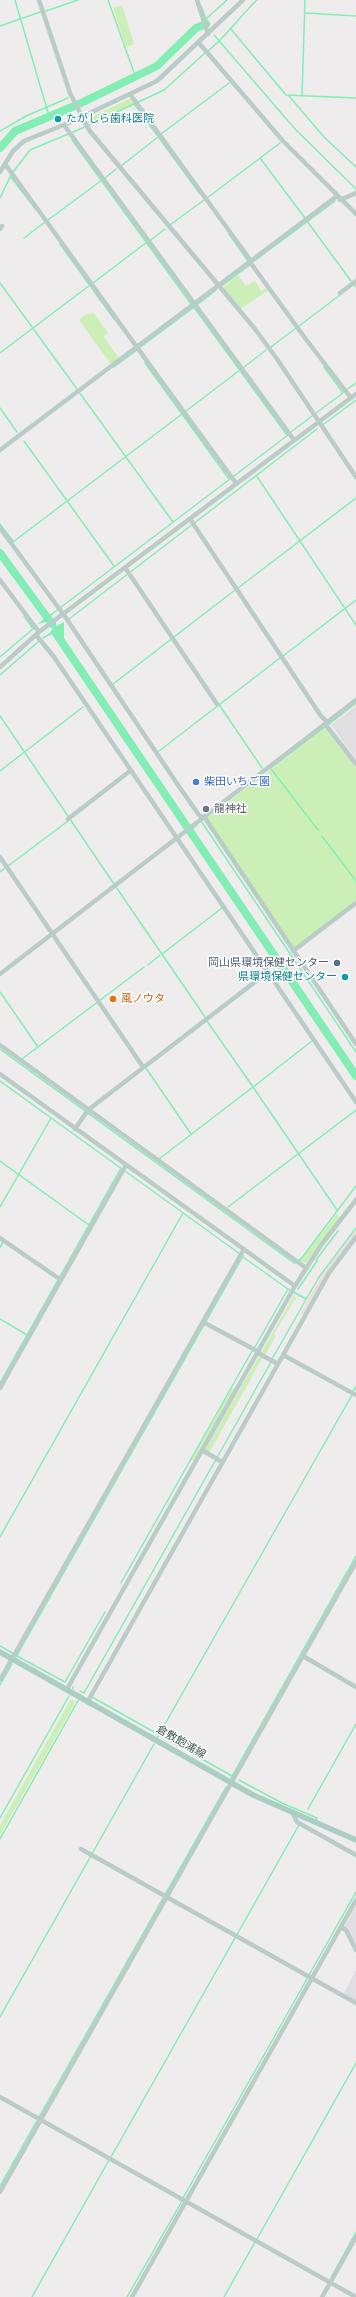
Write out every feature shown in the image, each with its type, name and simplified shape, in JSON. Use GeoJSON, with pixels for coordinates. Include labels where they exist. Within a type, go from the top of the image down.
{"type":"FeatureCollection","features":[{"type":"Feature","properties":{"kind":"main road","name":"倉敷飽浦線"},"geometry":{"type":"LineString","coordinates":[[0,1652],[14,1655],[67,1689],[232,1783],[293,1814],[356,1840]]}},
{"type":"Feature","properties":{"kind":"street"},"geometry":{"type":"LineString","coordinates":[[39,0],[74,103],[86,126],[98,144],[218,286],[277,359],[356,477]]}},
{"type":"Feature","properties":{"kind":"street"},"geometry":{"type":"LineString","coordinates":[[197,0],[208,34]]}},
{"type":"Feature","properties":{"kind":"street"},"geometry":{"type":"LineString","coordinates":[[0,172],[20,144],[64,125],[161,78],[243,0]]}},
{"type":"Feature","properties":{"kind":"street"},"geometry":{"type":"LineString","coordinates":[[199,43],[283,141],[356,214]]}},
{"type":"Feature","properties":{"kind":"street"},"geometry":{"type":"LineString","coordinates":[[130,94],[351,398]]}},
{"type":"Feature","properties":{"kind":"street"},"geometry":{"type":"LineString","coordinates":[[64,125],[288,434],[294,440]]}},
{"type":"Feature","properties":{"kind":"street"},"geometry":{"type":"LineString","coordinates":[[5,164],[137,347],[189,422],[236,483]]}},
{"type":"Feature","properties":{"kind":"street"},"geometry":{"type":"LineString","coordinates":[[0,450],[218,286],[339,198],[356,193]]}},
{"type":"Feature","properties":{"kind":"street"},"geometry":{"type":"LineString","coordinates":[[340,293],[356,281]]}},
{"type":"Feature","properties":{"kind":"street"},"geometry":{"type":"LineString","coordinates":[[0,667],[37,634],[128,572],[192,522],[236,483],[356,394]]}},
{"type":"Feature","properties":{"kind":"street"},"geometry":{"type":"LineString","coordinates":[[192,522],[321,716],[356,764]]}},
{"type":"Feature","properties":{"kind":"street"},"geometry":{"type":"LineString","coordinates":[[0,528],[63,615],[178,785],[203,817],[356,1044]]}},
{"type":"Feature","properties":{"kind":"street"},"geometry":{"type":"LineString","coordinates":[[128,572],[217,704]]}},
{"type":"Feature","properties":{"kind":"street"},"geometry":{"type":"LineString","coordinates":[[0,580],[54,657],[356,1102]]}},
{"type":"Feature","properties":{"kind":"street"},"geometry":{"type":"LineString","coordinates":[[0,974],[177,840],[203,817],[356,700]]}},
{"type":"Feature","properties":{"kind":"street"},"geometry":{"type":"LineString","coordinates":[[69,819],[130,771]]}},
{"type":"Feature","properties":{"kind":"street"},"geometry":{"type":"LineString","coordinates":[[0,857],[144,1067]]}},
{"type":"Feature","properties":{"kind":"street"},"geometry":{"type":"LineString","coordinates":[[293,951],[356,903]]}},
{"type":"Feature","properties":{"kind":"street"},"geometry":{"type":"LineString","coordinates":[[75,1129],[88,1111],[268,972]]}},
{"type":"Feature","properties":{"kind":"street"},"geometry":{"type":"LineString","coordinates":[[0,1045],[88,1111],[306,1268]]}},
{"type":"Feature","properties":{"kind":"street"},"geometry":{"type":"LineString","coordinates":[[0,1074],[75,1129],[124,1168],[293,1290]]}},
{"type":"Feature","properties":{"kind":"street"},"geometry":{"type":"LineString","coordinates":[[0,1388],[59,1279],[124,1168]]}},
{"type":"Feature","properties":{"kind":"street"},"geometry":{"type":"LineString","coordinates":[[67,1689],[306,1268],[356,1200]]}},
{"type":"Feature","properties":{"kind":"street"},"geometry":{"type":"LineString","coordinates":[[88,1701],[218,1460],[274,1362],[282,1357],[329,1273],[356,1237]]}},
{"type":"Feature","properties":{"kind":"street"},"geometry":{"type":"LineString","coordinates":[[0,1238],[59,1279]]}},
{"type":"Feature","properties":{"kind":"street"},"geometry":{"type":"LineString","coordinates":[[0,1680],[204,1323],[242,1253]]}},
{"type":"Feature","properties":{"kind":"street"},"geometry":{"type":"LineString","coordinates":[[204,1323],[274,1362]]}},
{"type":"Feature","properties":{"kind":"street"},"geometry":{"type":"LineString","coordinates":[[282,1357],[286,1356],[356,1395]]}},
{"type":"Feature","properties":{"kind":"street"},"geometry":{"type":"LineString","coordinates":[[202,1450],[218,1460]]}},
{"type":"Feature","properties":{"kind":"street"},"geometry":{"type":"LineString","coordinates":[[0,2192],[39,2118],[165,1896],[232,1783],[356,1562]]}},
{"type":"Feature","properties":{"kind":"street"},"geometry":{"type":"LineString","coordinates":[[303,1656],[356,1687]]}},
{"type":"Feature","properties":{"kind":"street"},"geometry":{"type":"LineString","coordinates":[[293,1814],[297,1822],[356,1855]]}},
{"type":"Feature","properties":{"kind":"street"},"geometry":{"type":"LineString","coordinates":[[81,1849],[356,2003]]}},
{"type":"Feature","properties":{"kind":"street"},"geometry":{"type":"LineString","coordinates":[[132,2297],[356,1900]]}},
{"type":"Feature","properties":{"kind":"street"},"geometry":{"type":"LineString","coordinates":[[341,1928],[346,1930],[356,1950]]}},
{"type":"Feature","properties":{"kind":"street"},"geometry":{"type":"LineString","coordinates":[[0,2096],[356,2297]]}},
{"type":"Feature","properties":{"kind":"street"},"geometry":{"type":"LineString","coordinates":[[322,2297],[356,2237]]}},
{"type":"Feature","properties":{"kind":"shaded area"},"geometry":{"type":"Polygon","coordinates":[[[122,5],[134,44],[126,47],[113,8],[122,5]]]}},
{"type":"Feature","properties":{"kind":"shaded area"},"geometry":{"type":"Polygon","coordinates":[[[131,98],[135,104],[88,123],[89,118],[131,98]]]}},
{"type":"Feature","properties":{"kind":"shaded area"},"geometry":{"type":"Polygon","coordinates":[[[238,275],[246,286],[255,281],[261,291],[266,288],[268,290],[241,309],[223,288],[238,275]]]}},
{"type":"Feature","properties":{"kind":"shaded area"},"geometry":{"type":"Polygon","coordinates":[[[94,313],[108,333],[103,336],[119,358],[111,364],[79,320],[86,314],[94,313]]]}},
{"type":"Feature","properties":{"kind":"shaded area"},"geometry":{"type":"Polygon","coordinates":[[[53,613],[51,618],[56,626],[64,622],[64,642],[61,644],[55,636],[49,634],[53,628],[46,622],[38,624],[48,615],[53,613]]]}},
{"type":"Feature","properties":{"kind":"shaded area"},"geometry":{"type":"Polygon","coordinates":[[[356,706],[356,759],[331,725],[356,706]]]}},
{"type":"Feature","properties":{"kind":"shaded area"},"geometry":{"type":"Polygon","coordinates":[[[325,728],[356,768],[356,901],[294,948],[207,818],[325,728]]]}},
{"type":"Feature","properties":{"kind":"shaded area"},"geometry":{"type":"Polygon","coordinates":[[[337,1214],[340,1217],[306,1263],[300,1261],[337,1214]]]}},
{"type":"Feature","properties":{"kind":"shaded area"},"geometry":{"type":"Polygon","coordinates":[[[294,1295],[296,1298],[274,1334],[276,1336],[265,1355],[261,1353],[294,1295]]]}},
{"type":"Feature","properties":{"kind":"shaded area"},"geometry":{"type":"Polygon","coordinates":[[[259,1356],[263,1357],[209,1453],[205,1450],[259,1356]]]}},
{"type":"Feature","properties":{"kind":"shaded area"},"geometry":{"type":"Polygon","coordinates":[[[232,1388],[234,1390],[194,1461],[191,1461],[232,1388]]]}},
{"type":"Feature","properties":{"kind":"shaded area"},"geometry":{"type":"Polygon","coordinates":[[[71,1699],[75,1701],[74,1705],[0,1835],[0,1825],[71,1699]]]}},
{"type":"Feature","properties":{"kind":"shaded area"},"geometry":{"type":"Polygon","coordinates":[[[356,1906],[356,1945],[345,1925],[356,1906]]]}},
{"type":"Feature","properties":{"kind":"shaded area"},"geometry":{"type":"Polygon","coordinates":[[[356,1970],[356,2001],[343,1994],[356,1970]]]}},
{"type":"Feature","properties":{"kind":"sand"},"geometry":{"type":"Polygon","coordinates":[[[356,1230],[356,1235],[305,1314],[300,1315],[320,1278],[356,1230]]]}},
{"type":"Feature","properties":{"kind":"waterway"},"geometry":{"type":"LineString","coordinates":[[15,0],[49,116]]}},
{"type":"Feature","properties":{"kind":"waterway"},"geometry":{"type":"LineString","coordinates":[[46,11],[78,0]]}},
{"type":"Feature","properties":{"kind":"waterway"},"geometry":{"type":"LineString","coordinates":[[108,0],[136,78]]}},
{"type":"Feature","properties":{"kind":"waterway"},"geometry":{"type":"LineString","coordinates":[[206,21],[207,18],[227,0]]}},
{"type":"Feature","properties":{"kind":"waterway"},"geometry":{"type":"LineString","coordinates":[[208,51],[257,0]]}},
{"type":"Feature","properties":{"kind":"waterway"},"geometry":{"type":"LineString","coordinates":[[302,96],[305,0]]}},
{"type":"Feature","properties":{"kind":"waterway"},"geometry":{"type":"LineString","coordinates":[[201,6],[206,19]]}},
{"type":"Feature","properties":{"kind":"waterway"},"geometry":{"type":"LineString","coordinates":[[0,26],[40,12]]}},
{"type":"Feature","properties":{"kind":"waterway"},"geometry":{"type":"LineString","coordinates":[[305,13],[356,16]]}},
{"type":"Feature","properties":{"kind":"waterway"},"geometry":{"type":"LineString","coordinates":[[0,148],[15,131],[79,104],[157,66],[196,28],[206,24]]}},
{"type":"Feature","properties":{"kind":"waterway"},"geometry":{"type":"LineString","coordinates":[[230,28],[286,95],[356,98]]}},
{"type":"Feature","properties":{"kind":"waterway"},"geometry":{"type":"LineString","coordinates":[[214,35],[295,129],[356,189]]}},
{"type":"Feature","properties":{"kind":"waterway"},"geometry":{"type":"LineString","coordinates":[[89,125],[164,90],[205,53]]}},
{"type":"Feature","properties":{"kind":"waterway"},"geometry":{"type":"LineString","coordinates":[[161,134],[229,83]]}},
{"type":"Feature","properties":{"kind":"waterway"},"geometry":{"type":"LineString","coordinates":[[289,96],[324,137],[356,167]]}},
{"type":"Feature","properties":{"kind":"waterway"},"geometry":{"type":"LineString","coordinates":[[0,131],[26,116],[68,98]]}},
{"type":"Feature","properties":{"kind":"waterway"},"geometry":{"type":"LineString","coordinates":[[135,105],[200,194]]}},
{"type":"Feature","properties":{"kind":"waterway"},"geometry":{"type":"LineString","coordinates":[[13,172],[30,150],[85,127]]}},
{"type":"Feature","properties":{"kind":"waterway"},"geometry":{"type":"LineString","coordinates":[[121,166],[158,137]]}},
{"type":"Feature","properties":{"kind":"waterway"},"geometry":{"type":"LineString","coordinates":[[72,140],[191,304]]}},
{"type":"Feature","properties":{"kind":"waterway"},"geometry":{"type":"LineString","coordinates":[[207,198],[280,143]]}},
{"type":"Feature","properties":{"kind":"waterway"},"geometry":{"type":"LineString","coordinates":[[260,158],[305,218]]}},
{"type":"Feature","properties":{"kind":"waterway"},"geometry":{"type":"LineString","coordinates":[[105,178],[116,169]]}},
{"type":"Feature","properties":{"kind":"waterway"},"geometry":{"type":"LineString","coordinates":[[0,198],[11,175]]}},
{"type":"Feature","properties":{"kind":"waterway"},"geometry":{"type":"LineString","coordinates":[[10,176],[37,211]]}},
{"type":"Feature","properties":{"kind":"waterway"},"geometry":{"type":"LineString","coordinates":[[48,220],[102,180]]}},
{"type":"Feature","properties":{"kind":"waterway"},"geometry":{"type":"LineString","coordinates":[[170,225],[204,200]]}},
{"type":"Feature","properties":{"kind":"waterway"},"geometry":{"type":"LineString","coordinates":[[253,262],[335,201]]}},
{"type":"Feature","properties":{"kind":"waterway"},"geometry":{"type":"LineString","coordinates":[[307,221],[351,281]]}},
{"type":"Feature","properties":{"kind":"waterway"},"geometry":{"type":"LineString","coordinates":[[24,238],[45,222]]}},
{"type":"Feature","properties":{"kind":"waterway"},"geometry":{"type":"LineString","coordinates":[[151,240],[165,229]]}},
{"type":"Feature","properties":{"kind":"waterway"},"geometry":{"type":"LineString","coordinates":[[229,234],[248,261]]}},
{"type":"Feature","properties":{"kind":"waterway"},"geometry":{"type":"LineString","coordinates":[[93,283],[147,242]]}},
{"type":"Feature","properties":{"kind":"waterway"},"geometry":{"type":"LineString","coordinates":[[60,244],[114,319]]}},
{"type":"Feature","properties":{"kind":"waterway"},"geometry":{"type":"LineString","coordinates":[[223,285],[250,265]]}},
{"type":"Feature","properties":{"kind":"waterway"},"geometry":{"type":"LineString","coordinates":[[0,283],[77,389]]}},
{"type":"Feature","properties":{"kind":"waterway"},"geometry":{"type":"LineString","coordinates":[[0,353],[90,285]]}},
{"type":"Feature","properties":{"kind":"waterway"},"geometry":{"type":"LineString","coordinates":[[197,305],[216,290]]}},
{"type":"Feature","properties":{"kind":"waterway"},"geometry":{"type":"LineString","coordinates":[[299,326],[340,295]]}},
{"type":"Feature","properties":{"kind":"waterway"},"geometry":{"type":"LineString","coordinates":[[193,306],[287,435]]}},
{"type":"Feature","properties":{"kind":"waterway"},"geometry":{"type":"LineString","coordinates":[[139,348],[193,308]]}},
{"type":"Feature","properties":{"kind":"waterway"},"geometry":{"type":"LineString","coordinates":[[271,347],[296,328]]}},
{"type":"Feature","properties":{"kind":"waterway"},"geometry":{"type":"LineString","coordinates":[[114,367],[137,350]]}},
{"type":"Feature","properties":{"kind":"waterway"},"geometry":{"type":"LineString","coordinates":[[243,368],[266,350]]}},
{"type":"Feature","properties":{"kind":"waterway"},"geometry":{"type":"LineString","coordinates":[[145,363],[229,479]]}},
{"type":"Feature","properties":{"kind":"waterway"},"geometry":{"type":"LineString","coordinates":[[324,367],[343,393]]}},
{"type":"Feature","properties":{"kind":"waterway"},"geometry":{"type":"LineString","coordinates":[[186,411],[240,370]]}},
{"type":"Feature","properties":{"kind":"waterway"},"geometry":{"type":"LineString","coordinates":[[346,390],[356,383]]}},
{"type":"Feature","properties":{"kind":"waterway"},"geometry":{"type":"LineString","coordinates":[[79,392],[173,522]]}},
{"type":"Feature","properties":{"kind":"waterway"},"geometry":{"type":"LineString","coordinates":[[316,413],[343,393]]}},
{"type":"Feature","properties":{"kind":"waterway"},"geometry":{"type":"LineString","coordinates":[[324,424],[356,400]]}},
{"type":"Feature","properties":{"kind":"waterway"},"geometry":{"type":"LineString","coordinates":[[0,408],[17,432]]}},
{"type":"Feature","properties":{"kind":"waterway"},"geometry":{"type":"LineString","coordinates":[[13,542],[182,414]]}},
{"type":"Feature","properties":{"kind":"waterway"},"geometry":{"type":"LineString","coordinates":[[291,432],[312,416]]}},
{"type":"Feature","properties":{"kind":"waterway"},"geometry":{"type":"LineString","coordinates":[[69,619],[317,429]]}},
{"type":"Feature","properties":{"kind":"waterway"},"geometry":{"type":"LineString","coordinates":[[52,614],[288,435]]}},
{"type":"Feature","properties":{"kind":"waterway"},"geometry":{"type":"LineString","coordinates":[[24,441],[114,566]]}},
{"type":"Feature","properties":{"kind":"waterway"},"geometry":{"type":"LineString","coordinates":[[256,475],[356,625]]}},
{"type":"Feature","properties":{"kind":"waterway"},"geometry":{"type":"LineString","coordinates":[[238,588],[356,498]]}},
{"type":"Feature","properties":{"kind":"waterway"},"geometry":{"type":"LineString","coordinates":[[0,524],[13,541]]}},
{"type":"Feature","properties":{"kind":"waterway"},"geometry":{"type":"LineString","coordinates":[[0,553],[52,624]]}},
{"type":"Feature","properties":{"kind":"waterway"},"geometry":{"type":"LineString","coordinates":[[113,684],[235,590]]}},
{"type":"Feature","properties":{"kind":"waterway"},"geometry":{"type":"LineString","coordinates":[[283,656],[356,600]]}},
{"type":"Feature","properties":{"kind":"waterway"},"geometry":{"type":"LineString","coordinates":[[24,616],[33,629]]}},
{"type":"Feature","properties":{"kind":"waterway"},"geometry":{"type":"LineString","coordinates":[[0,657],[34,628]]}},
{"type":"Feature","properties":{"kind":"waterway"},"geometry":{"type":"LineString","coordinates":[[43,638],[50,634]]}},
{"type":"Feature","properties":{"kind":"waterway"},"geometry":{"type":"LineString","coordinates":[[57,635],[356,1076]]}},
{"type":"Feature","properties":{"kind":"waterway"},"geometry":{"type":"LineString","coordinates":[[0,675],[38,642]]}},
{"type":"Feature","properties":{"kind":"waterway"},"geometry":{"type":"LineString","coordinates":[[159,751],[280,658]]}},
{"type":"Feature","properties":{"kind":"waterway"},"geometry":{"type":"LineString","coordinates":[[218,703],[262,768]]}},
{"type":"Feature","properties":{"kind":"waterway"},"geometry":{"type":"LineString","coordinates":[[328,725],[356,703]]}},
{"type":"Feature","properties":{"kind":"waterway"},"geometry":{"type":"LineString","coordinates":[[0,771],[83,707]]}},
{"type":"Feature","properties":{"kind":"waterway"},"geometry":{"type":"LineString","coordinates":[[0,716],[114,884]]}},
{"type":"Feature","properties":{"kind":"waterway"},"geometry":{"type":"LineString","coordinates":[[272,767],[325,727]]}},
{"type":"Feature","properties":{"kind":"waterway"},"geometry":{"type":"LineString","coordinates":[[271,769],[318,830]]}},
{"type":"Feature","properties":{"kind":"waterway"},"geometry":{"type":"LineString","coordinates":[[8,866],[68,821]]}},
{"type":"Feature","properties":{"kind":"waterway"},"geometry":{"type":"LineString","coordinates":[[201,821],[356,1052]]}},
{"type":"Feature","properties":{"kind":"waterway"},"geometry":{"type":"LineString","coordinates":[[191,830],[197,825]]}},
{"type":"Feature","properties":{"kind":"waterway"},"geometry":{"type":"LineString","coordinates":[[322,836],[356,881]]}},
{"type":"Feature","properties":{"kind":"waterway"},"geometry":{"type":"LineString","coordinates":[[0,872],[5,868]]}},
{"type":"Feature","properties":{"kind":"waterway"},"geometry":{"type":"LineString","coordinates":[[116,887],[205,1017]]}},
{"type":"Feature","properties":{"kind":"waterway"},"geometry":{"type":"LineString","coordinates":[[162,954],[222,908]]}},
{"type":"Feature","properties":{"kind":"waterway"},"geometry":{"type":"LineString","coordinates":[[148,965],[160,955]]}},
{"type":"Feature","properties":{"kind":"waterway"},"geometry":{"type":"LineString","coordinates":[[22,1059],[144,967]]}},
{"type":"Feature","properties":{"kind":"waterway"},"geometry":{"type":"LineString","coordinates":[[0,992],[38,1047]]}},
{"type":"Feature","properties":{"kind":"waterway"},"geometry":{"type":"LineString","coordinates":[[159,1159],[253,1087],[207,1021]]}},
{"type":"Feature","properties":{"kind":"waterway"},"geometry":{"type":"LineString","coordinates":[[312,1041],[253,1087],[337,1210]]}},
{"type":"Feature","properties":{"kind":"waterway"},"geometry":{"type":"LineString","coordinates":[[0,1049],[294,1263],[301,1259],[356,1186]]}},
{"type":"Feature","properties":{"kind":"waterway"},"geometry":{"type":"LineString","coordinates":[[146,1068],[191,1134]]}},
{"type":"Feature","properties":{"kind":"waterway"},"geometry":{"type":"LineString","coordinates":[[0,1081],[122,1169]]}},
{"type":"Feature","properties":{"kind":"waterway"},"geometry":{"type":"LineString","coordinates":[[228,1207],[356,1110]]}},
{"type":"Feature","properties":{"kind":"waterway"},"geometry":{"type":"LineString","coordinates":[[0,1207],[51,1118]]}},
{"type":"Feature","properties":{"kind":"waterway"},"geometry":{"type":"LineString","coordinates":[[0,1161],[89,1225]]}},
{"type":"Feature","properties":{"kind":"waterway"},"geometry":{"type":"LineString","coordinates":[[0,1383],[121,1168]]}},
{"type":"Feature","properties":{"kind":"waterway"},"geometry":{"type":"LineString","coordinates":[[125,1171],[240,1254]]}},
{"type":"Feature","properties":{"kind":"waterway"},"geometry":{"type":"LineString","coordinates":[[0,1537],[183,1213]]}},
{"type":"Feature","properties":{"kind":"waterway"},"geometry":{"type":"LineString","coordinates":[[272,1359],[319,1277],[356,1228]]}},
{"type":"Feature","properties":{"kind":"waterway"},"geometry":{"type":"LineString","coordinates":[[298,1289],[317,1261],[316,1260],[338,1231]]}},
{"type":"Feature","properties":{"kind":"waterway"},"geometry":{"type":"LineString","coordinates":[[0,1248],[3,1242]]}},
{"type":"Feature","properties":{"kind":"waterway"},"geometry":{"type":"LineString","coordinates":[[16,1657],[243,1256]]}},
{"type":"Feature","properties":{"kind":"waterway"},"geometry":{"type":"LineString","coordinates":[[243,1257],[288,1289],[306,1299]]}},
{"type":"Feature","properties":{"kind":"waterway"},"geometry":{"type":"LineString","coordinates":[[255,1347],[288,1289]]}},
{"type":"Feature","properties":{"kind":"waterway"},"geometry":{"type":"LineString","coordinates":[[0,1319],[27,1335]]}},
{"type":"Feature","properties":{"kind":"waterway"},"geometry":{"type":"LineString","coordinates":[[121,1583],[252,1351]]}},
{"type":"Feature","properties":{"kind":"waterway"},"geometry":{"type":"LineString","coordinates":[[80,1691],[84,1693],[271,1362]]}},
{"type":"Feature","properties":{"kind":"waterway"},"geometry":{"type":"LineString","coordinates":[[353,1391],[356,1387]]}},
{"type":"Feature","properties":{"kind":"waterway"},"geometry":{"type":"LineString","coordinates":[[157,1738],[352,1395]]}},
{"type":"Feature","properties":{"kind":"waterway"},"geometry":{"type":"LineString","coordinates":[[231,1778],[356,1556]]}},
{"type":"Feature","properties":{"kind":"waterway"},"geometry":{"type":"LineString","coordinates":[[65,1682],[105,1612]]}},
{"type":"Feature","properties":{"kind":"waterway"},"geometry":{"type":"LineString","coordinates":[[0,1646],[14,1654]]}},
{"type":"Feature","properties":{"kind":"waterway"},"geometry":{"type":"LineString","coordinates":[[17,1656],[65,1682]]}},
{"type":"Feature","properties":{"kind":"waterway"},"geometry":{"type":"LineString","coordinates":[[0,1685],[12,1664]]}},
{"type":"Feature","properties":{"kind":"waterway"},"geometry":{"type":"LineString","coordinates":[[0,1818],[69,1696]]}},
{"type":"Feature","properties":{"kind":"waterway"},"geometry":{"type":"LineString","coordinates":[[92,1697],[232,1776]]}},
{"type":"Feature","properties":{"kind":"waterway"},"geometry":{"type":"LineString","coordinates":[[0,1839],[79,1699]]}},
{"type":"Feature","properties":{"kind":"waterway"},"geometry":{"type":"LineString","coordinates":[[308,1809],[356,1724]]}},
{"type":"Feature","properties":{"kind":"waterway"},"geometry":{"type":"LineString","coordinates":[[0,2017],[154,1744]]}},
{"type":"Feature","properties":{"kind":"waterway"},"geometry":{"type":"LineString","coordinates":[[239,1780],[282,1803],[317,1818],[316,1820]]}},
{"type":"Feature","properties":{"kind":"waterway"},"geometry":{"type":"LineString","coordinates":[[0,2186],[226,1787]]}},
{"type":"Feature","properties":{"kind":"waterway"},"geometry":{"type":"LineString","coordinates":[[111,2157],[299,1825]]}},
{"type":"Feature","properties":{"kind":"waterway"},"geometry":{"type":"LineString","coordinates":[[309,1975],[356,1892]]}},
{"type":"Feature","properties":{"kind":"waterway"},"geometry":{"type":"LineString","coordinates":[[183,2198],[307,1979]]}},
{"type":"Feature","properties":{"kind":"waterway"},"geometry":{"type":"LineString","coordinates":[[257,2239],[356,2063]]}},
{"type":"Feature","properties":{"kind":"waterway"},"geometry":{"type":"LineString","coordinates":[[32,2297],[109,2160]]}},
{"type":"Feature","properties":{"kind":"waterway"},"geometry":{"type":"LineString","coordinates":[[127,2297],[182,2201]]}},
{"type":"Feature","properties":{"kind":"waterway"},"geometry":{"type":"LineString","coordinates":[[332,2276],[356,2232]]}},
{"type":"Feature","properties":{"kind":"waterway"},"geometry":{"type":"LineString","coordinates":[[224,2297],[255,2242]]}},
{"type":"Feature","properties":{"kind":"place","name":"たがしら歯科医院"},"geometry":{"type":"Point","coordinates":[58,119]}},
{"type":"Feature","properties":{"kind":"place","name":"柴田いちご園"},"geometry":{"type":"Point","coordinates":[196,782]}},
{"type":"Feature","properties":{"kind":"place","name":"龍神社"},"geometry":{"type":"Point","coordinates":[206,809]}},
{"type":"Feature","properties":{"kind":"place","name":"岡山県環境保健センター"},"geometry":{"type":"Point","coordinates":[337,963]}},
{"type":"Feature","properties":{"kind":"place","name":"県環境保健センター"},"geometry":{"type":"Point","coordinates":[345,977]}},
{"type":"Feature","properties":{"kind":"place","name":"風ノウタ"},"geometry":{"type":"Point","coordinates":[113,999]}}]}
